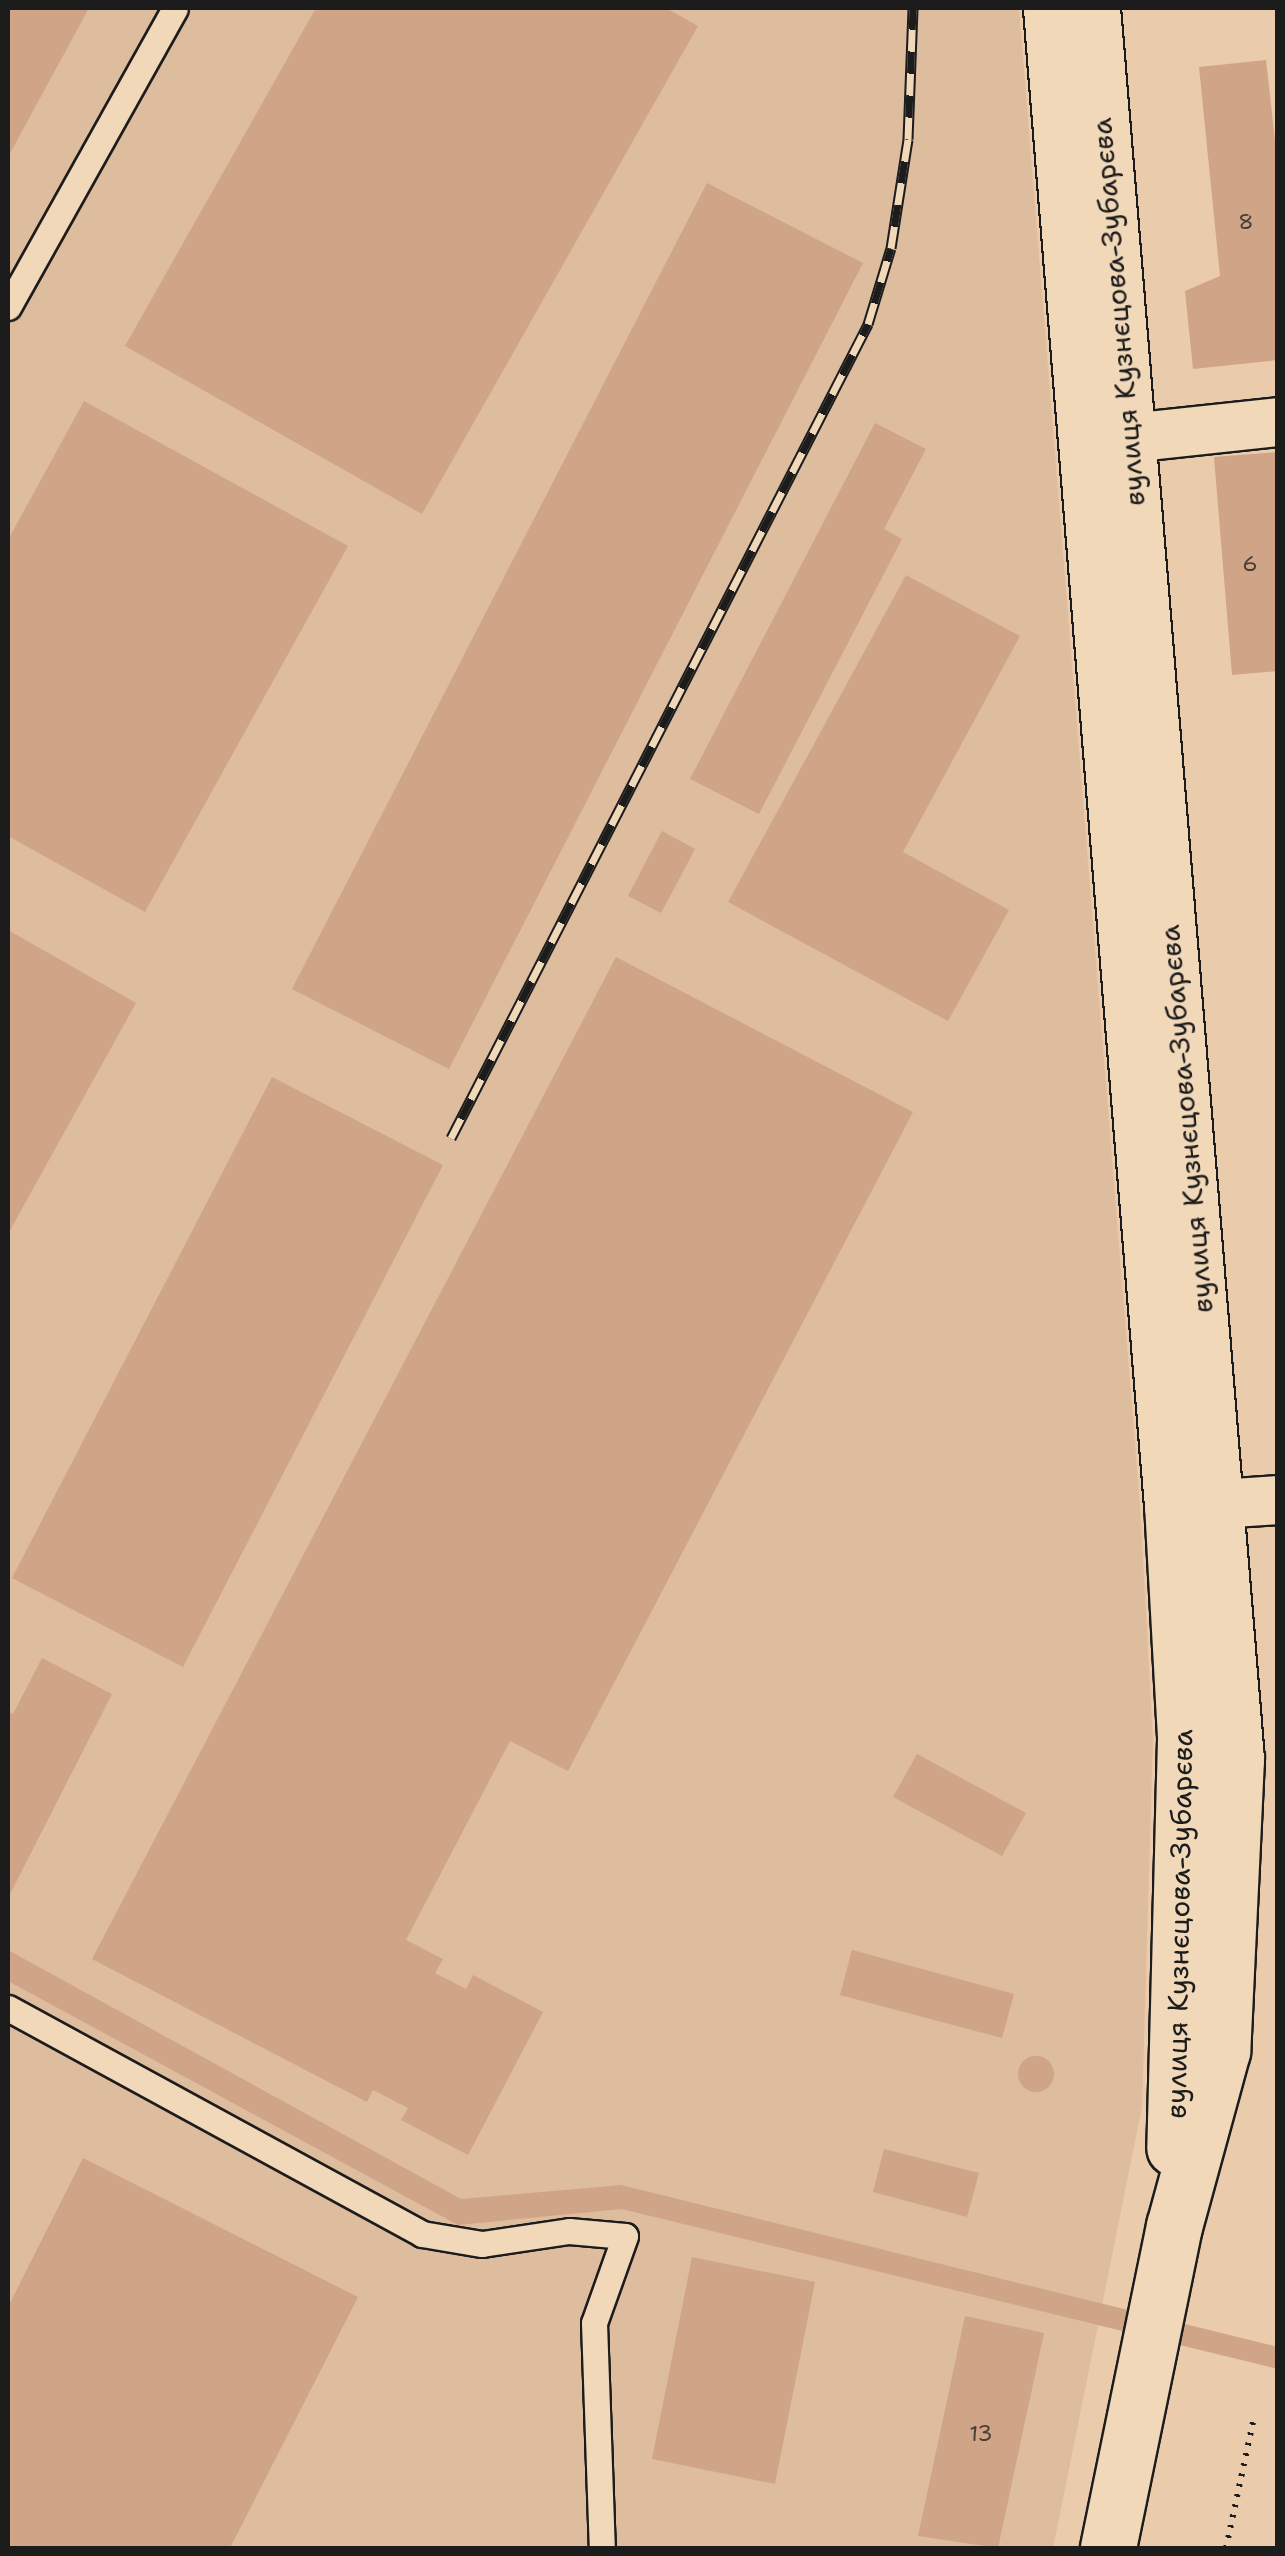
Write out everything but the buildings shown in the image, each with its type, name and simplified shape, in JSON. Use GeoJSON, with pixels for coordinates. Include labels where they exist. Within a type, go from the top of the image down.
{"type":"FeatureCollection","features":[{"type":"Feature","properties":{"kind":"main road","name":"вулиця Кузнєцова-Зубарєва"},"geometry":{"type":"LineString","coordinates":[[1052,8],[1172,1504],[1185,1738],[1174,2226]]}},
{"type":"Feature","properties":{"kind":"main road","name":"вулиця Кузнєцова-Зубарєва"},"geometry":{"type":"LineString","coordinates":[[1092,8],[1236,1759],[1231,1959],[1222,2051],[1174,2226],[1108,2548]]}},
{"type":"Feature","properties":{"kind":"street"},"geometry":{"type":"LineString","coordinates":[[1129,438],[1278,422]]}},
{"type":"Feature","properties":{"kind":"street"},"geometry":{"type":"LineString","coordinates":[[1218,1504],[1278,1500]]}},
{"type":"Feature","properties":{"kind":"lane"},"geometry":{"type":"LineString","coordinates":[[8,307],[175,8]]}},
{"type":"Feature","properties":{"kind":"lane"},"geometry":{"type":"LineString","coordinates":[[8,2008],[422,2234],[482,2244],[569,2232],[625,2236],[594,2323],[602,2548]]}},
{"type":"Feature","properties":{"kind":"path"},"geometry":{"type":"LineString","coordinates":[[1226,2548],[1254,2416]]}},
{"type":"Feature","properties":{"kind":"shaded area"},"geometry":{"type":"Polygon","coordinates":[[[8,8],[1019,8],[1140,1506],[1153,1739],[1142,2107],[1053,2548],[8,2548],[8,8]]]}},
{"type":"Feature","properties":{"kind":"railway"},"geometry":{"type":"LineString","coordinates":[[451,1138],[868,324],[891,248],[908,139],[913,8]]}}]}
